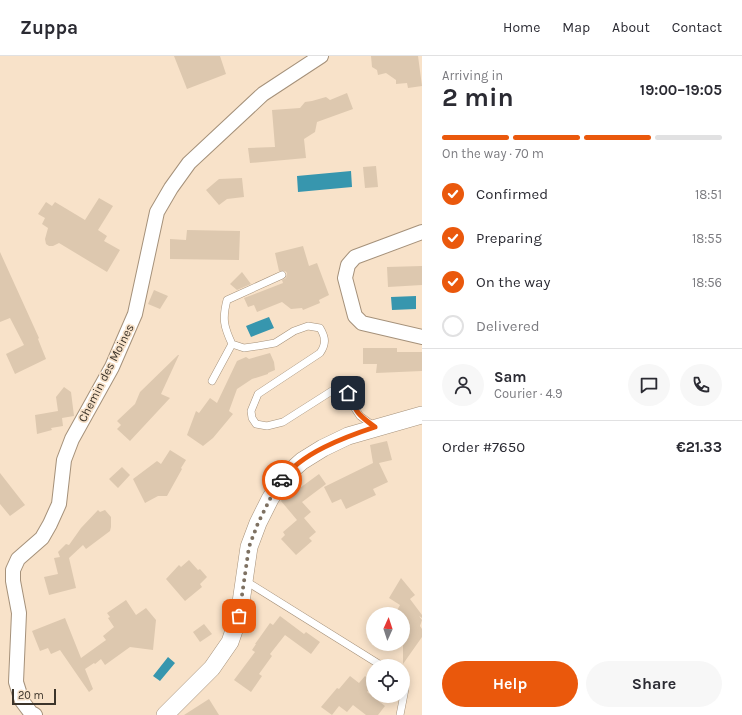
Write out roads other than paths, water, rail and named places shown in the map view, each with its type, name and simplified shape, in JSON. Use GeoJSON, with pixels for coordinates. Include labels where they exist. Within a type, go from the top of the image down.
{"type":"FeatureCollection","features":[{"type":"Feature","properties":{"kind":"street","name":"Chemin des Moines"},"geometry":{"type":"LineString","coordinates":[[35,715],[31,713],[22,701],[16,682],[19,613],[13,581],[13,570],[18,560],[42,538],[59,504],[64,460],[72,439],[112,367],[135,314],[157,212],[171,188],[189,163],[263,94],[321,56]]}},
{"type":"Feature","properties":{"kind":"street"},"geometry":{"type":"LineString","coordinates":[[422,232],[355,257],[348,265],[345,278],[354,316],[362,322],[422,337]]}},
{"type":"Feature","properties":{"kind":"street"},"geometry":{"type":"LineString","coordinates":[[164,715],[212,668],[230,642],[239,616],[249,547],[258,523],[270,499],[284,477],[302,461],[348,436],[375,427],[422,415]]}},
{"type":"Feature","properties":{"kind":"lane"},"geometry":{"type":"LineString","coordinates":[[282,275],[227,300],[223,314],[225,328],[232,344],[244,348],[275,343],[294,331],[308,326],[320,328],[324,335],[325,346],[320,353],[258,394],[251,411],[252,418],[256,424],[268,426],[283,422],[338,387],[348,393],[360,416],[375,427]]}},
{"type":"Feature","properties":{"kind":"lane"},"geometry":{"type":"LineString","coordinates":[[212,381],[232,344]]}},
{"type":"Feature","properties":{"kind":"lane"},"geometry":{"type":"LineString","coordinates":[[244,580],[371,659]]}},
{"type":"Feature","properties":{"kind":"lane"},"geometry":{"type":"LineString","coordinates":[[400,715],[402,703]]}},
{"type":"Feature","properties":{"kind":"water"},"geometry":{"type":"Polygon","coordinates":[[[351,171],[352,187],[298,192],[297,176],[351,171]]]}},
{"type":"Feature","properties":{"kind":"water"},"geometry":{"type":"Polygon","coordinates":[[[416,296],[416,309],[392,310],[391,297],[416,296]]]}},
{"type":"Feature","properties":{"kind":"water"},"geometry":{"type":"Polygon","coordinates":[[[269,317],[274,328],[251,337],[246,326],[269,317]]]}},
{"type":"Feature","properties":{"kind":"water"},"geometry":{"type":"Polygon","coordinates":[[[168,657],[175,663],[160,681],[153,676],[168,657]]]}}]}
